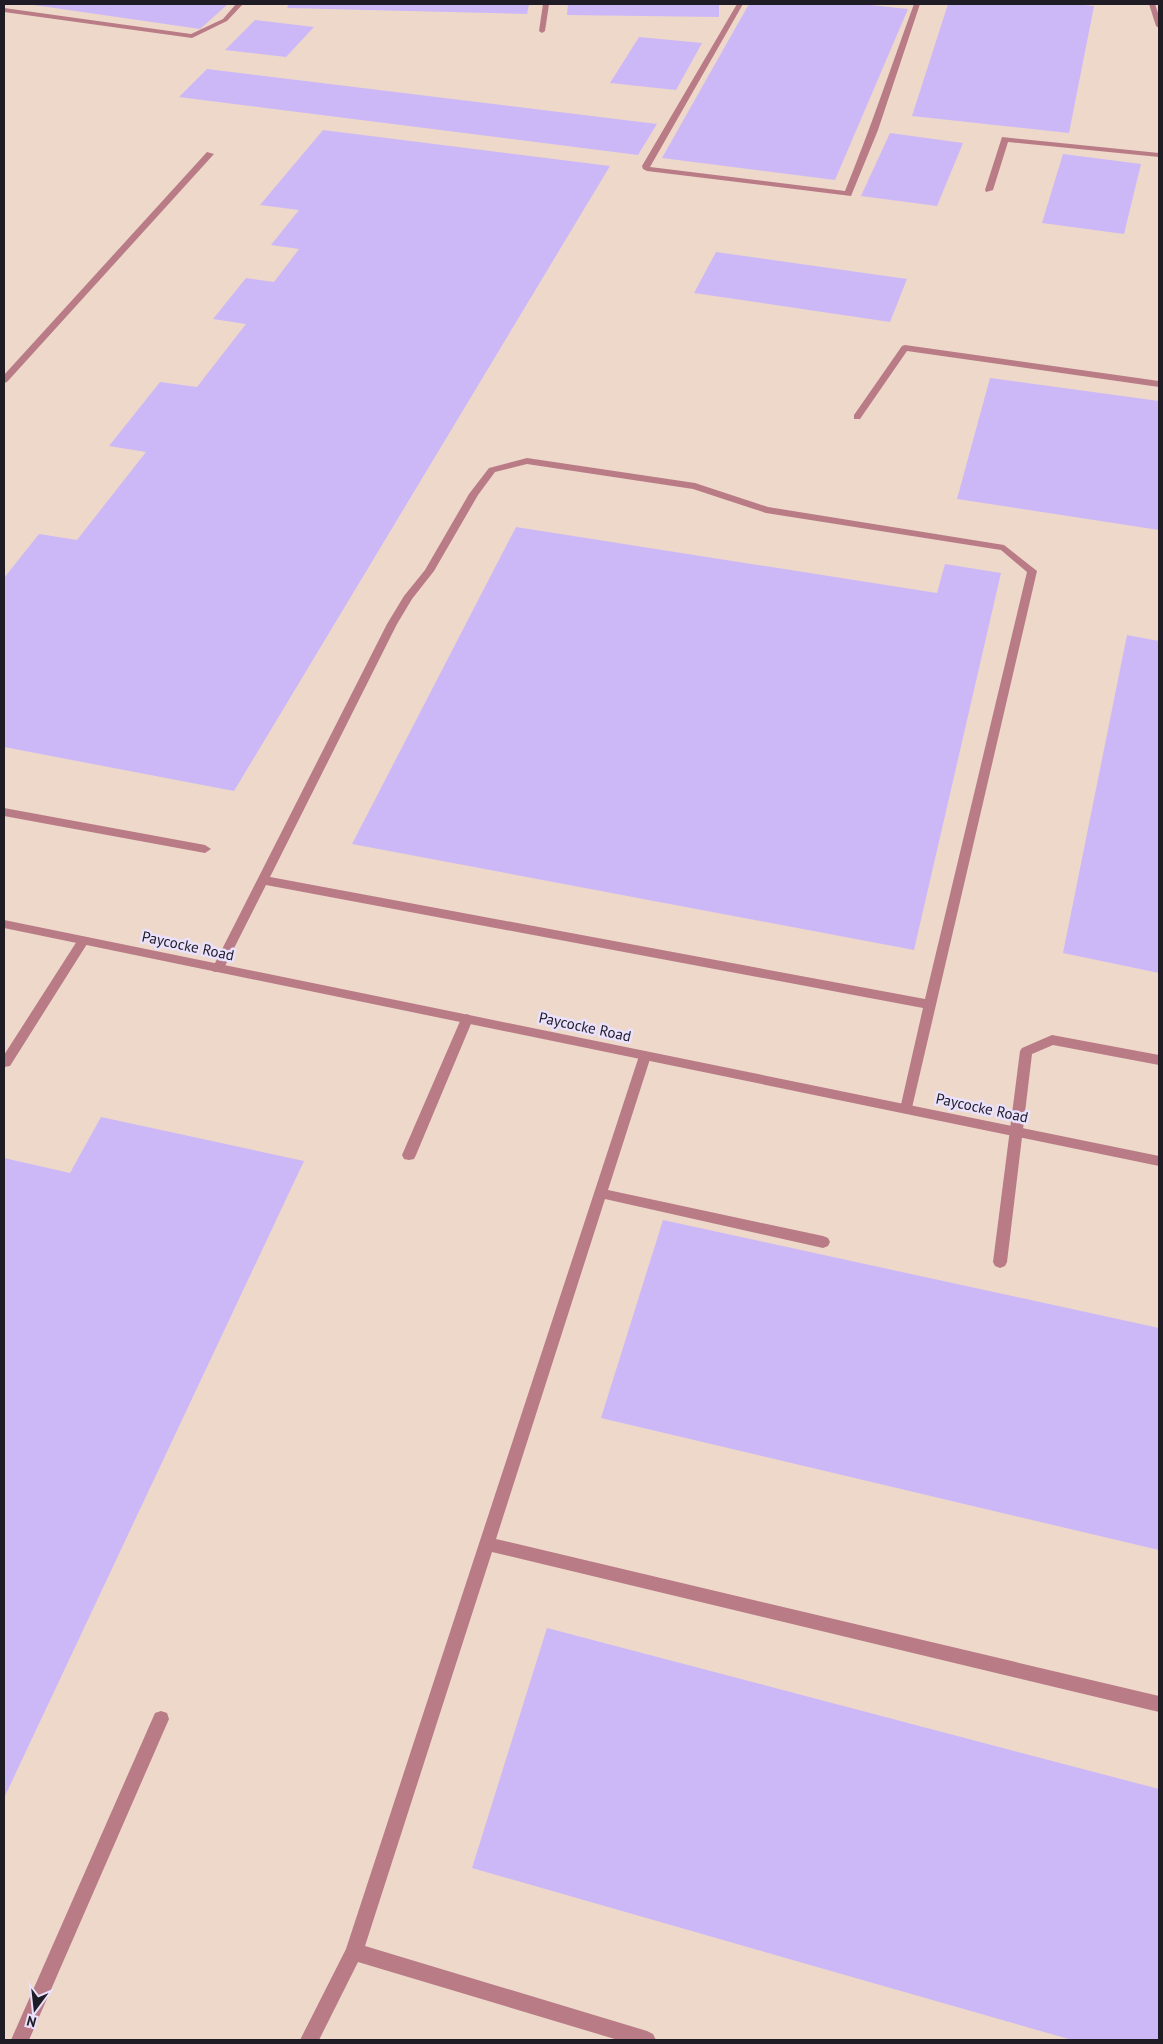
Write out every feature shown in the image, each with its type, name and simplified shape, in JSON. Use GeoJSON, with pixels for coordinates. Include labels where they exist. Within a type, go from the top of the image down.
{"type":"FeatureCollection","features":[{"type":"Feature","properties":{"kind":"street"},"geometry":{"type":"LineString","coordinates":[[4,10],[192,36],[225,20],[240,4]]}},
{"type":"Feature","properties":{"kind":"street"},"geometry":{"type":"LineString","coordinates":[[542,31],[546,4]]}},
{"type":"Feature","properties":{"kind":"street"},"geometry":{"type":"LineString","coordinates":[[740,4],[646,169],[848,194],[874,130],[886,90],[917,4]]}},
{"type":"Feature","properties":{"kind":"street"},"geometry":{"type":"LineString","coordinates":[[1152,4],[1159,26]]}},
{"type":"Feature","properties":{"kind":"street"},"geometry":{"type":"LineString","coordinates":[[990,190],[1005,139],[1159,155]]}},
{"type":"Feature","properties":{"kind":"street"},"geometry":{"type":"LineString","coordinates":[[4,380],[210,154]]}},
{"type":"Feature","properties":{"kind":"street"},"geometry":{"type":"LineString","coordinates":[[857,417],[905,348],[1159,384]]}},
{"type":"Feature","properties":{"kind":"street"},"geometry":{"type":"LineString","coordinates":[[218,969],[392,624],[408,598],[429,571],[474,494],[492,470],[527,461],[695,486],[766,510],[1004,548],[1032,571],[906,1109]]}},
{"type":"Feature","properties":{"kind":"street"},"geometry":{"type":"LineString","coordinates":[[4,812],[205,849]]}},
{"type":"Feature","properties":{"kind":"street"},"geometry":{"type":"LineString","coordinates":[[263,880],[931,1005]]}},
{"type":"Feature","properties":{"kind":"street","name":"Paycocke Road"},"geometry":{"type":"LineString","coordinates":[[4,924],[1159,1161]]}},
{"type":"Feature","properties":{"kind":"street"},"geometry":{"type":"LineString","coordinates":[[5,1063],[83,941]]}},
{"type":"Feature","properties":{"kind":"street"},"geometry":{"type":"LineString","coordinates":[[409,1155],[467,1019]]}},
{"type":"Feature","properties":{"kind":"street"},"geometry":{"type":"LineString","coordinates":[[1000,1262],[1026,1051],[1052,1040],[1159,1060]]}},
{"type":"Feature","properties":{"kind":"street"},"geometry":{"type":"LineString","coordinates":[[309,2040],[354,1952],[645,1056]]}},
{"type":"Feature","properties":{"kind":"street"},"geometry":{"type":"LineString","coordinates":[[600,1193],[823,1242]]}},
{"type":"Feature","properties":{"kind":"street"},"geometry":{"type":"LineString","coordinates":[[488,1544],[1159,1704]]}},
{"type":"Feature","properties":{"kind":"street"},"geometry":{"type":"LineString","coordinates":[[20,2040],[161,1720]]}},
{"type":"Feature","properties":{"kind":"street"},"geometry":{"type":"LineString","coordinates":[[354,1952],[647,2040]]}},
{"type":"Feature","properties":{"kind":"shaded area"},"geometry":{"type":"Polygon","coordinates":[[[4,4],[1159,4],[1159,2040],[4,2040],[4,4]]]}},
{"type":"Feature","properties":{"kind":"building"},"geometry":{"type":"Polygon","coordinates":[[[27,4],[228,4],[200,29],[27,4]]]}},
{"type":"Feature","properties":{"kind":"building"},"geometry":{"type":"Polygon","coordinates":[[[289,4],[529,4],[527,14],[287,8],[289,4]]]}},
{"type":"Feature","properties":{"kind":"building"},"geometry":{"type":"Polygon","coordinates":[[[568,4],[719,4],[719,17],[567,15],[568,4]]]}},
{"type":"Feature","properties":{"kind":"building"},"geometry":{"type":"Polygon","coordinates":[[[749,4],[861,4],[908,9],[835,180],[662,158],[749,4]]]}},
{"type":"Feature","properties":{"kind":"building"},"geometry":{"type":"Polygon","coordinates":[[[948,4],[1075,4],[1094,6],[1069,133],[912,116],[948,4]]]}},
{"type":"Feature","properties":{"kind":"building"},"geometry":{"type":"Polygon","coordinates":[[[255,20],[314,27],[286,57],[225,50],[255,20]]]}},
{"type":"Feature","properties":{"kind":"building"},"geometry":{"type":"Polygon","coordinates":[[[639,37],[702,43],[676,90],[610,83],[639,37]]]}},
{"type":"Feature","properties":{"kind":"building"},"geometry":{"type":"Polygon","coordinates":[[[207,69],[657,124],[638,155],[179,97],[207,69]]]}},
{"type":"Feature","properties":{"kind":"building"},"geometry":{"type":"Polygon","coordinates":[[[323,130],[610,166],[234,791],[4,747],[4,578],[39,534],[77,540],[146,452],[109,446],[160,382],[197,387],[246,324],[213,319],[246,278],[274,282],[299,249],[271,245],[299,210],[260,205],[323,130]]]}},
{"type":"Feature","properties":{"kind":"building"},"geometry":{"type":"Polygon","coordinates":[[[890,133],[963,143],[937,206],[861,196],[890,133]]]}},
{"type":"Feature","properties":{"kind":"building"},"geometry":{"type":"Polygon","coordinates":[[[1063,154],[1141,164],[1124,234],[1042,223],[1063,154]]]}},
{"type":"Feature","properties":{"kind":"building"},"geometry":{"type":"Polygon","coordinates":[[[716,252],[907,279],[890,322],[694,293],[716,252]]]}},
{"type":"Feature","properties":{"kind":"building"},"geometry":{"type":"Polygon","coordinates":[[[990,378],[1159,401],[1159,530],[957,499],[990,378]]]}},
{"type":"Feature","properties":{"kind":"building"},"geometry":{"type":"Polygon","coordinates":[[[516,527],[937,593],[945,564],[1001,573],[914,950],[352,844],[516,527]]]}},
{"type":"Feature","properties":{"kind":"building"},"geometry":{"type":"Polygon","coordinates":[[[1127,635],[1159,641],[1159,973],[1063,953],[1127,635]]]}},
{"type":"Feature","properties":{"kind":"building"},"geometry":{"type":"Polygon","coordinates":[[[101,1117],[304,1161],[4,1798],[4,1158],[70,1173],[101,1117]]]}},
{"type":"Feature","properties":{"kind":"building"},"geometry":{"type":"Polygon","coordinates":[[[663,1220],[1159,1328],[1159,1550],[601,1418],[663,1220]]]}},
{"type":"Feature","properties":{"kind":"building"},"geometry":{"type":"Polygon","coordinates":[[[547,1628],[1159,1789],[1159,2040],[1072,2040],[472,1868],[547,1628]]]}}]}
